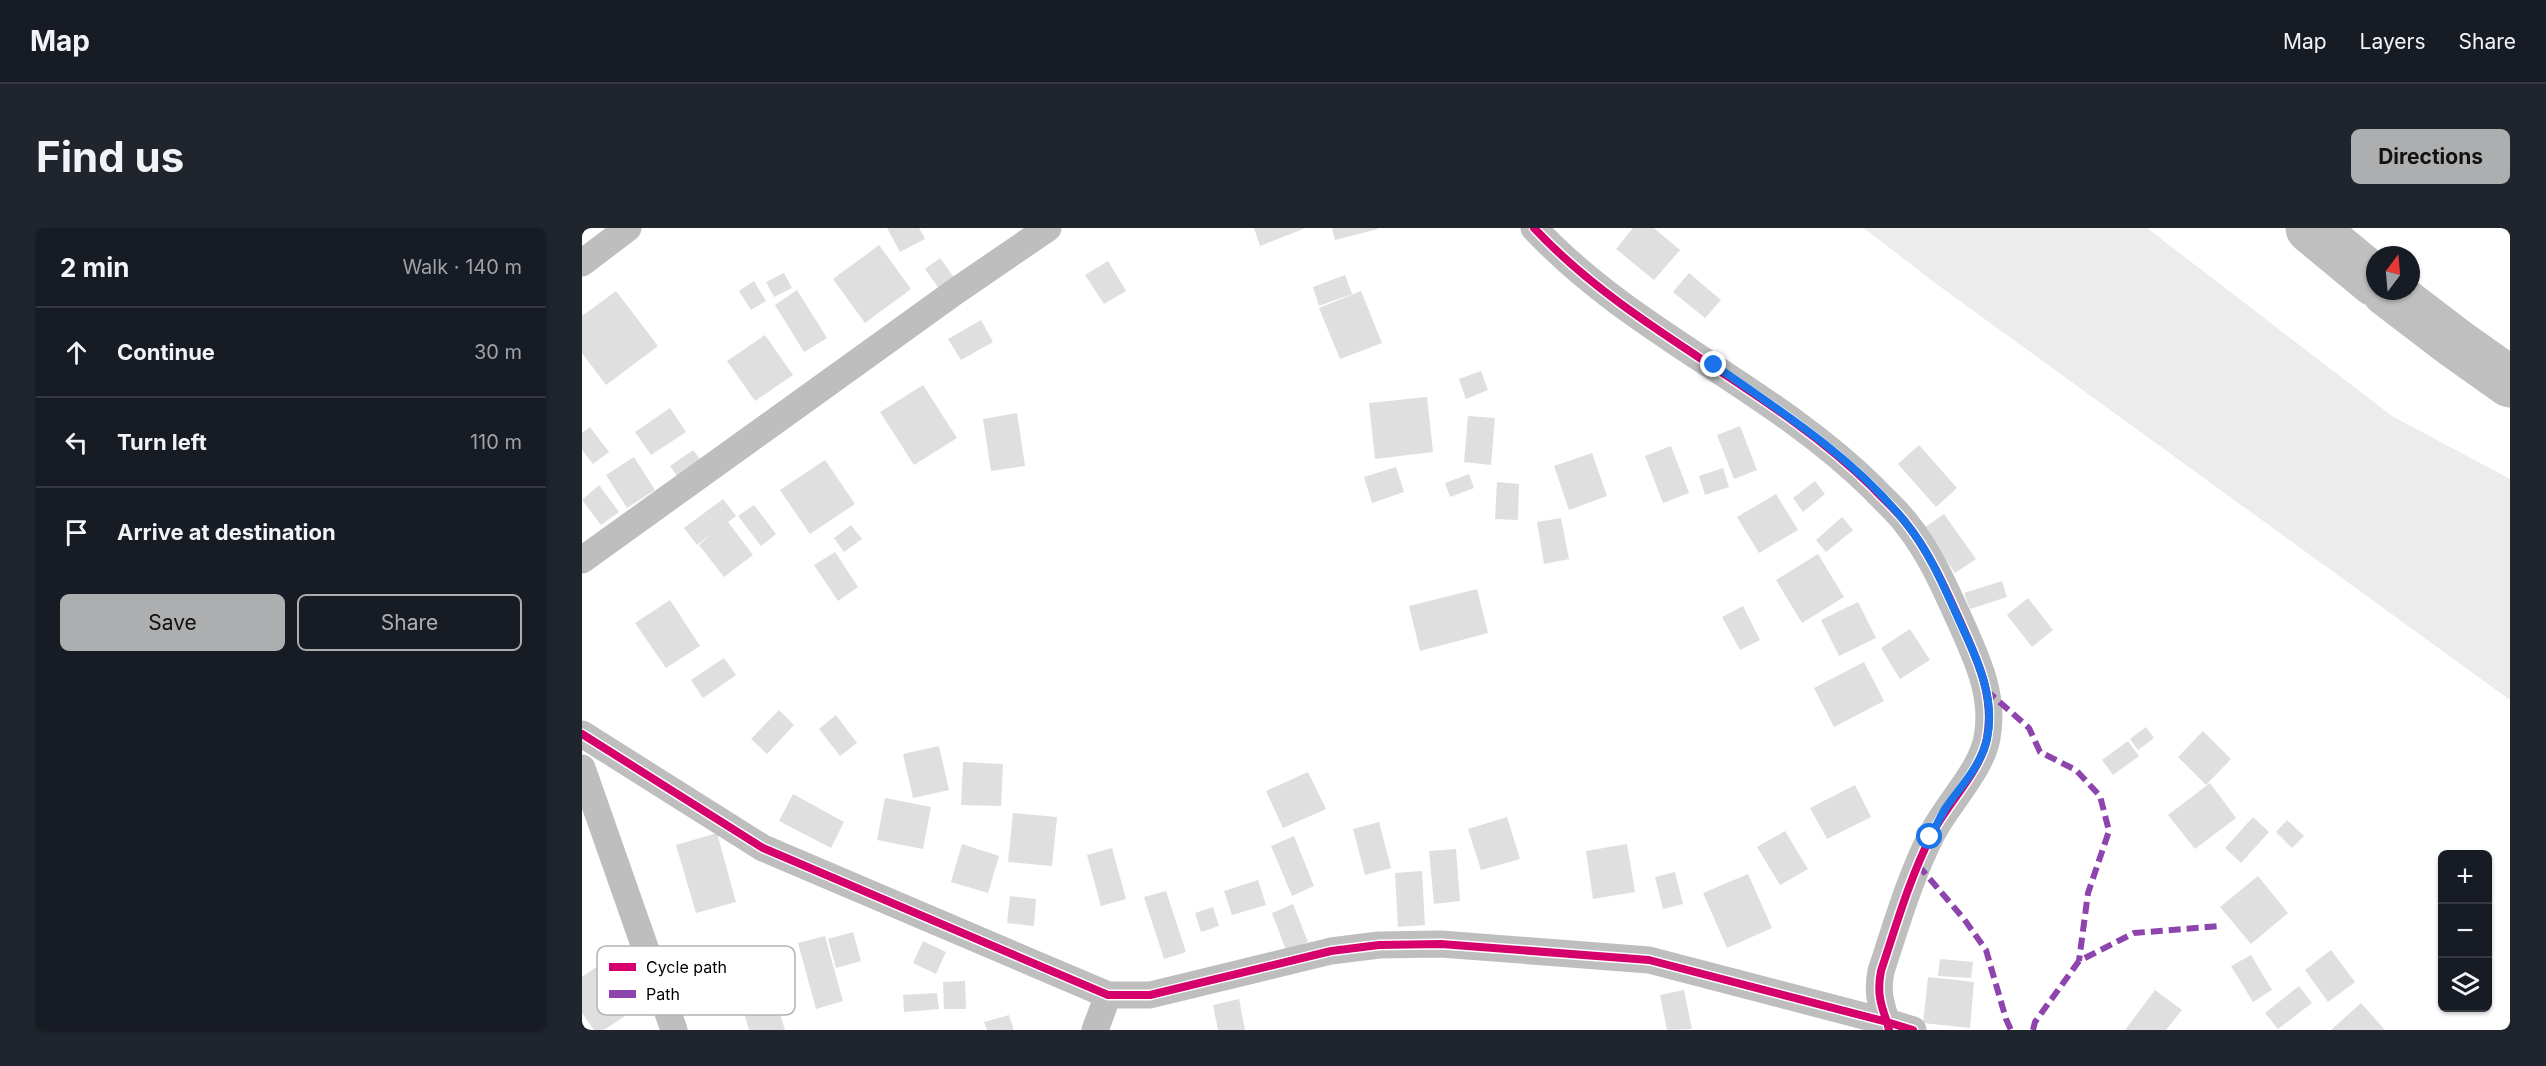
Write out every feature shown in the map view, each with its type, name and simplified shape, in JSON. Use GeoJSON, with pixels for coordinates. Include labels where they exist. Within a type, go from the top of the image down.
{"type":"FeatureCollection","features":[{"type":"Feature","properties":{"kind":"street"},"geometry":{"type":"LineString","coordinates":[[582,263],[628,228]]}},
{"type":"Feature","properties":{"kind":"street"},"geometry":{"type":"LineString","coordinates":[[582,560],[956,291],[1048,228]]}},
{"type":"Feature","properties":{"kind":"street"},"geometry":{"type":"LineString","coordinates":[[1534,228],[1554,250],[1600,288],[1809,431],[1849,465],[1906,523],[1943,584],[1981,672],[1990,705],[1987,741],[1980,757],[1944,811],[1930,837],[1881,971],[1878,987],[1879,1001],[1888,1026]]}},
{"type":"Feature","properties":{"kind":"street"},"geometry":{"type":"LineString","coordinates":[[582,734],[763,848],[1108,995],[1150,995],[1331,951],[1379,945],[1441,944],[1649,960],[1888,1026],[1914,1030]]}},
{"type":"Feature","properties":{"kind":"street"},"geometry":{"type":"LineString","coordinates":[[582,768],[645,946]]}},
{"type":"Feature","properties":{"kind":"street"},"geometry":{"type":"LineString","coordinates":[[1095,1030],[1108,995]]}},
{"type":"Feature","properties":{"kind":"street"},"geometry":{"type":"LineString","coordinates":[[669,1015],[674,1030]]}},
{"type":"Feature","properties":{"kind":"shaded area"},"geometry":{"type":"Polygon","coordinates":[[[1864,228],[2147,228],[2392,416],[2510,479],[2510,700],[1935,283],[1864,228]]]}},
{"type":"Feature","properties":{"kind":"building"},"geometry":{"type":"Polygon","coordinates":[[[887,228],[919,228],[925,239],[900,252],[887,228]]]}},
{"type":"Feature","properties":{"kind":"building"},"geometry":{"type":"Polygon","coordinates":[[[1254,228],[1306,228],[1260,246],[1254,228]]]}},
{"type":"Feature","properties":{"kind":"building"},"geometry":{"type":"Polygon","coordinates":[[[1332,228],[1378,228],[1378,229],[1335,240],[1332,228]]]}},
{"type":"Feature","properties":{"kind":"building"},"geometry":{"type":"Polygon","coordinates":[[[1633,228],[1654,228],[1680,250],[1654,280],[1616,249],[1633,228]]]}},
{"type":"Feature","properties":{"kind":"building"},"geometry":{"type":"Polygon","coordinates":[[[879,245],[911,289],[865,323],[833,279],[879,245]]]}},
{"type":"Feature","properties":{"kind":"building"},"geometry":{"type":"Polygon","coordinates":[[[940,258],[955,279],[940,290],[925,269],[940,258]]]}},
{"type":"Feature","properties":{"kind":"building"},"geometry":{"type":"Polygon","coordinates":[[[1108,261],[1126,291],[1104,304],[1085,275],[1108,261]]]}},
{"type":"Feature","properties":{"kind":"building"},"geometry":{"type":"Polygon","coordinates":[[[784,273],[792,288],[774,297],[766,282],[784,273]]]}},
{"type":"Feature","properties":{"kind":"building"},"geometry":{"type":"Polygon","coordinates":[[[1689,273],[1721,300],[1705,318],[1673,292],[1689,273]]]}},
{"type":"Feature","properties":{"kind":"building"},"geometry":{"type":"Polygon","coordinates":[[[1345,275],[1352,294],[1319,306],[1313,287],[1345,275]]]}},
{"type":"Feature","properties":{"kind":"building"},"geometry":{"type":"Polygon","coordinates":[[[754,281],[766,301],[751,310],[739,291],[754,281]]]}},
{"type":"Feature","properties":{"kind":"building"},"geometry":{"type":"Polygon","coordinates":[[[797,290],[827,338],[804,352],[775,305],[797,290]]]}},
{"type":"Feature","properties":{"kind":"building"},"geometry":{"type":"Polygon","coordinates":[[[616,291],[658,346],[606,385],[582,353],[582,316],[616,291]]]}},
{"type":"Feature","properties":{"kind":"building"},"geometry":{"type":"Polygon","coordinates":[[[1361,291],[1382,343],[1340,359],[1319,308],[1361,291]]]}},
{"type":"Feature","properties":{"kind":"building"},"geometry":{"type":"Polygon","coordinates":[[[981,320],[993,342],[961,360],[948,339],[981,320]]]}},
{"type":"Feature","properties":{"kind":"building"},"geometry":{"type":"Polygon","coordinates":[[[765,335],[793,375],[755,401],[727,361],[765,335]]]}},
{"type":"Feature","properties":{"kind":"building"},"geometry":{"type":"Polygon","coordinates":[[[1481,371],[1488,390],[1466,399],[1459,379],[1481,371]]]}},
{"type":"Feature","properties":{"kind":"building"},"geometry":{"type":"Polygon","coordinates":[[[923,385],[957,438],[914,465],[880,412],[923,385]]]}},
{"type":"Feature","properties":{"kind":"building"},"geometry":{"type":"Polygon","coordinates":[[[1427,397],[1433,452],[1375,459],[1369,403],[1427,397]]]}},
{"type":"Feature","properties":{"kind":"building"},"geometry":{"type":"Polygon","coordinates":[[[670,408],[686,432],[651,455],[635,432],[670,408]]]}},
{"type":"Feature","properties":{"kind":"building"},"geometry":{"type":"Polygon","coordinates":[[[1017,413],[1025,466],[991,471],[983,419],[1017,413]]]}},
{"type":"Feature","properties":{"kind":"building"},"geometry":{"type":"Polygon","coordinates":[[[1468,416],[1495,418],[1491,465],[1464,462],[1468,416]]]}},
{"type":"Feature","properties":{"kind":"building"},"geometry":{"type":"Polygon","coordinates":[[[1740,426],[1757,470],[1734,479],[1717,435],[1740,426]]]}},
{"type":"Feature","properties":{"kind":"building"},"geometry":{"type":"Polygon","coordinates":[[[590,427],[609,452],[593,464],[582,450],[582,433],[590,427]]]}},
{"type":"Feature","properties":{"kind":"building"},"geometry":{"type":"Polygon","coordinates":[[[1919,445],[1957,488],[1936,507],[1898,464],[1919,445]]]}},
{"type":"Feature","properties":{"kind":"building"},"geometry":{"type":"Polygon","coordinates":[[[1671,446],[1689,493],[1663,503],[1645,456],[1671,446]]]}},
{"type":"Feature","properties":{"kind":"building"},"geometry":{"type":"Polygon","coordinates":[[[693,450],[703,463],[680,480],[670,466],[693,450]]]}},
{"type":"Feature","properties":{"kind":"building"},"geometry":{"type":"Polygon","coordinates":[[[1592,453],[1607,496],[1569,510],[1554,466],[1592,453]]]}},
{"type":"Feature","properties":{"kind":"building"},"geometry":{"type":"Polygon","coordinates":[[[634,457],[655,490],[627,508],[606,475],[634,457]]]}},
{"type":"Feature","properties":{"kind":"building"},"geometry":{"type":"Polygon","coordinates":[[[825,460],[855,504],[810,534],[780,490],[825,460]]]}},
{"type":"Feature","properties":{"kind":"building"},"geometry":{"type":"Polygon","coordinates":[[[1396,467],[1404,492],[1372,503],[1364,477],[1396,467]]]}},
{"type":"Feature","properties":{"kind":"building"},"geometry":{"type":"Polygon","coordinates":[[[1723,468],[1729,487],[1705,495],[1699,476],[1723,468]]]}},
{"type":"Feature","properties":{"kind":"building"},"geometry":{"type":"Polygon","coordinates":[[[1469,474],[1474,488],[1450,497],[1445,483],[1469,474]]]}},
{"type":"Feature","properties":{"kind":"building"},"geometry":{"type":"Polygon","coordinates":[[[1815,481],[1825,494],[1803,512],[1793,498],[1815,481]]]}},
{"type":"Feature","properties":{"kind":"building"},"geometry":{"type":"Polygon","coordinates":[[[1497,482],[1519,484],[1518,520],[1495,519],[1497,482]]]}},
{"type":"Feature","properties":{"kind":"building"},"geometry":{"type":"Polygon","coordinates":[[[599,485],[619,512],[601,525],[582,500],[599,485]]]}},
{"type":"Feature","properties":{"kind":"building"},"geometry":{"type":"Polygon","coordinates":[[[1776,494],[1798,530],[1759,553],[1737,517],[1776,494]]]}},
{"type":"Feature","properties":{"kind":"building"},"geometry":{"type":"Polygon","coordinates":[[[723,499],[736,516],[728,522],[753,555],[724,577],[699,545],[711,534],[697,545],[684,528],[723,499]]]}},
{"type":"Feature","properties":{"kind":"building"},"geometry":{"type":"Polygon","coordinates":[[[754,505],[776,534],[761,546],[738,516],[754,505]]]}},
{"type":"Feature","properties":{"kind":"building"},"geometry":{"type":"Polygon","coordinates":[[[1944,514],[1976,559],[1955,573],[1924,528],[1944,514]]]}},
{"type":"Feature","properties":{"kind":"building"},"geometry":{"type":"Polygon","coordinates":[[[1842,517],[1853,530],[1826,552],[1816,540],[1842,517]]]}},
{"type":"Feature","properties":{"kind":"building"},"geometry":{"type":"Polygon","coordinates":[[[1561,518],[1569,559],[1544,564],[1537,522],[1561,518]]]}},
{"type":"Feature","properties":{"kind":"building"},"geometry":{"type":"Polygon","coordinates":[[[851,525],[862,539],[844,552],[834,538],[851,525]]]}},
{"type":"Feature","properties":{"kind":"building"},"geometry":{"type":"Polygon","coordinates":[[[835,552],[858,587],[838,601],[814,565],[835,552]]]}},
{"type":"Feature","properties":{"kind":"building"},"geometry":{"type":"Polygon","coordinates":[[[1818,554],[1844,597],[1802,623],[1776,580],[1818,554]]]}},
{"type":"Feature","properties":{"kind":"building"},"geometry":{"type":"Polygon","coordinates":[[[2002,581],[2007,597],[1970,609],[1964,593],[2002,581]]]}},
{"type":"Feature","properties":{"kind":"building"},"geometry":{"type":"Polygon","coordinates":[[[1477,589],[1488,633],[1420,651],[1409,606],[1477,589]]]}},
{"type":"Feature","properties":{"kind":"building"},"geometry":{"type":"Polygon","coordinates":[[[2028,598],[2053,630],[2032,647],[2007,615],[2028,598]]]}},
{"type":"Feature","properties":{"kind":"building"},"geometry":{"type":"Polygon","coordinates":[[[670,600],[700,646],[666,668],[635,623],[670,600]]]}},
{"type":"Feature","properties":{"kind":"building"},"geometry":{"type":"Polygon","coordinates":[[[1858,602],[1876,638],[1839,656],[1821,620],[1858,602]]]}},
{"type":"Feature","properties":{"kind":"building"},"geometry":{"type":"Polygon","coordinates":[[[1743,606],[1760,640],[1740,650],[1722,617],[1743,606]]]}},
{"type":"Feature","properties":{"kind":"building"},"geometry":{"type":"Polygon","coordinates":[[[1910,629],[1930,660],[1900,679],[1881,648],[1910,629]]]}},
{"type":"Feature","properties":{"kind":"building"},"geometry":{"type":"Polygon","coordinates":[[[724,658],[736,675],[703,698],[691,680],[724,658]]]}},
{"type":"Feature","properties":{"kind":"building"},"geometry":{"type":"Polygon","coordinates":[[[1864,662],[1884,701],[1834,727],[1814,688],[1864,662]]]}},
{"type":"Feature","properties":{"kind":"building"},"geometry":{"type":"Polygon","coordinates":[[[779,710],[794,725],[767,754],[751,739],[779,710]]]}},
{"type":"Feature","properties":{"kind":"building"},"geometry":{"type":"Polygon","coordinates":[[[836,715],[857,743],[840,756],[819,729],[836,715]]]}},
{"type":"Feature","properties":{"kind":"building"},"geometry":{"type":"Polygon","coordinates":[[[2146,727],[2154,738],[2138,750],[2130,739],[2146,727]]]}},
{"type":"Feature","properties":{"kind":"building"},"geometry":{"type":"Polygon","coordinates":[[[2203,731],[2231,759],[2206,785],[2178,757],[2203,731]]]}},
{"type":"Feature","properties":{"kind":"building"},"geometry":{"type":"Polygon","coordinates":[[[2128,741],[2139,756],[2113,775],[2102,760],[2128,741]]]}},
{"type":"Feature","properties":{"kind":"building"},"geometry":{"type":"Polygon","coordinates":[[[939,746],[949,790],[913,798],[903,754],[939,746]]]}},
{"type":"Feature","properties":{"kind":"building"},"geometry":{"type":"Polygon","coordinates":[[[963,762],[1003,764],[1001,806],[961,805],[963,762]]]}},
{"type":"Feature","properties":{"kind":"building"},"geometry":{"type":"Polygon","coordinates":[[[1308,772],[1326,809],[1283,828],[1266,791],[1308,772]]]}},
{"type":"Feature","properties":{"kind":"building"},"geometry":{"type":"Polygon","coordinates":[[[2210,783],[2236,818],[2195,849],[2168,815],[2210,783]]]}},
{"type":"Feature","properties":{"kind":"building"},"geometry":{"type":"Polygon","coordinates":[[[1855,785],[1871,817],[1827,839],[1810,808],[1855,785]]]}},
{"type":"Feature","properties":{"kind":"building"},"geometry":{"type":"Polygon","coordinates":[[[793,794],[844,822],[831,848],[779,821],[793,794]]]}},
{"type":"Feature","properties":{"kind":"building"},"geometry":{"type":"Polygon","coordinates":[[[885,798],[931,807],[923,849],[877,840],[885,798]]]}},
{"type":"Feature","properties":{"kind":"building"},"geometry":{"type":"Polygon","coordinates":[[[1013,813],[1057,817],[1052,866],[1008,862],[1013,813]]]}},
{"type":"Feature","properties":{"kind":"building"},"geometry":{"type":"Polygon","coordinates":[[[1507,817],[1520,859],[1481,870],[1468,829],[1507,817]]]}},
{"type":"Feature","properties":{"kind":"building"},"geometry":{"type":"Polygon","coordinates":[[[2253,817],[2269,832],[2241,863],[2225,848],[2253,817]]]}},
{"type":"Feature","properties":{"kind":"building"},"geometry":{"type":"Polygon","coordinates":[[[2287,820],[2304,836],[2292,848],[2276,832],[2287,820]]]}},
{"type":"Feature","properties":{"kind":"building"},"geometry":{"type":"Polygon","coordinates":[[[1379,822],[1391,868],[1365,875],[1353,829],[1379,822]]]}},
{"type":"Feature","properties":{"kind":"building"},"geometry":{"type":"Polygon","coordinates":[[[1785,831],[1808,869],[1780,885],[1757,847],[1785,831]]]}},
{"type":"Feature","properties":{"kind":"building"},"geometry":{"type":"Polygon","coordinates":[[[717,833],[736,902],[696,913],[676,845],[717,833]]]}},
{"type":"Feature","properties":{"kind":"building"},"geometry":{"type":"Polygon","coordinates":[[[1294,836],[1314,886],[1292,896],[1271,846],[1294,836]]]}},
{"type":"Feature","properties":{"kind":"building"},"geometry":{"type":"Polygon","coordinates":[[[962,844],[999,856],[988,893],[951,882],[962,844]]]}},
{"type":"Feature","properties":{"kind":"building"},"geometry":{"type":"Polygon","coordinates":[[[1627,844],[1635,892],[1593,899],[1586,851],[1627,844]]]}},
{"type":"Feature","properties":{"kind":"building"},"geometry":{"type":"Polygon","coordinates":[[[1112,848],[1126,899],[1101,906],[1087,855],[1112,848]]]}},
{"type":"Feature","properties":{"kind":"building"},"geometry":{"type":"Polygon","coordinates":[[[1456,849],[1460,901],[1434,904],[1429,851],[1456,849]]]}},
{"type":"Feature","properties":{"kind":"building"},"geometry":{"type":"Polygon","coordinates":[[[1422,871],[1425,925],[1398,927],[1395,873],[1422,871]]]}},
{"type":"Feature","properties":{"kind":"building"},"geometry":{"type":"Polygon","coordinates":[[[1675,872],[1683,904],[1663,909],[1655,877],[1675,872]]]}},
{"type":"Feature","properties":{"kind":"building"},"geometry":{"type":"Polygon","coordinates":[[[1748,874],[1772,928],[1727,948],[1703,893],[1748,874]]]}},
{"type":"Feature","properties":{"kind":"building"},"geometry":{"type":"Polygon","coordinates":[[[2258,876],[2288,913],[2251,944],[2220,907],[2258,876]]]}},
{"type":"Feature","properties":{"kind":"building"},"geometry":{"type":"Polygon","coordinates":[[[1258,880],[1266,905],[1232,915],[1224,891],[1258,880]]]}},
{"type":"Feature","properties":{"kind":"building"},"geometry":{"type":"Polygon","coordinates":[[[1166,891],[1186,952],[1164,959],[1144,897],[1166,891]]]}},
{"type":"Feature","properties":{"kind":"building"},"geometry":{"type":"Polygon","coordinates":[[[1010,896],[1036,899],[1034,926],[1007,923],[1010,896]]]}},
{"type":"Feature","properties":{"kind":"building"},"geometry":{"type":"Polygon","coordinates":[[[1293,904],[1308,942],[1286,950],[1272,913],[1293,904]]]}},
{"type":"Feature","properties":{"kind":"building"},"geometry":{"type":"Polygon","coordinates":[[[1213,907],[1219,926],[1201,932],[1195,913],[1213,907]]]}},
{"type":"Feature","properties":{"kind":"building"},"geometry":{"type":"Polygon","coordinates":[[[853,932],[861,961],[836,968],[828,939],[853,932]]]}},
{"type":"Feature","properties":{"kind":"building"},"geometry":{"type":"Polygon","coordinates":[[[825,936],[843,1001],[816,1009],[798,943],[825,936]]]}},
{"type":"Feature","properties":{"kind":"building"},"geometry":{"type":"Polygon","coordinates":[[[923,941],[946,952],[936,974],[913,963],[923,941]]]}},
{"type":"Feature","properties":{"kind":"building"},"geometry":{"type":"Polygon","coordinates":[[[2331,950],[2355,982],[2328,1002],[2305,970],[2331,950]]]}},
{"type":"Feature","properties":{"kind":"building"},"geometry":{"type":"Polygon","coordinates":[[[2251,955],[2272,990],[2253,1002],[2231,966],[2251,955]]]}},
{"type":"Feature","properties":{"kind":"building"},"geometry":{"type":"Polygon","coordinates":[[[1940,959],[1973,962],[1971,978],[1938,976],[1940,959]]]}},
{"type":"Feature","properties":{"kind":"building"},"geometry":{"type":"Polygon","coordinates":[[[597,967],[597,1015],[626,1015],[604,1030],[594,1030],[582,1013],[582,977],[597,967]]]}},
{"type":"Feature","properties":{"kind":"building"},"geometry":{"type":"Polygon","coordinates":[[[1928,977],[1974,982],[1970,1028],[1923,1023],[1928,977]]]}},
{"type":"Feature","properties":{"kind":"building"},"geometry":{"type":"Polygon","coordinates":[[[965,981],[966,1009],[944,1009],[943,982],[965,981]]]}},
{"type":"Feature","properties":{"kind":"building"},"geometry":{"type":"Polygon","coordinates":[[[2299,986],[2312,1003],[2278,1029],[2265,1013],[2299,986]]]}},
{"type":"Feature","properties":{"kind":"building"},"geometry":{"type":"Polygon","coordinates":[[[1684,990],[1692,1029],[1667,1030],[1660,995],[1684,990]]]}},
{"type":"Feature","properties":{"kind":"building"},"geometry":{"type":"Polygon","coordinates":[[[2155,990],[2182,1010],[2166,1030],[2125,1030],[2155,990]]]}},
{"type":"Feature","properties":{"kind":"building"},"geometry":{"type":"Polygon","coordinates":[[[937,993],[939,1009],[904,1012],[903,995],[937,993]]]}},
{"type":"Feature","properties":{"kind":"building"},"geometry":{"type":"Polygon","coordinates":[[[1239,999],[1245,1030],[1218,1030],[1213,1005],[1239,999]]]}},
{"type":"Feature","properties":{"kind":"building"},"geometry":{"type":"Polygon","coordinates":[[[2361,1003],[2385,1030],[2331,1030],[2361,1003]]]}},
{"type":"Feature","properties":{"kind":"building"},"geometry":{"type":"Polygon","coordinates":[[[744,1015],[780,1015],[785,1030],[749,1030],[744,1015]]]}},
{"type":"Feature","properties":{"kind":"building"},"geometry":{"type":"Polygon","coordinates":[[[1009,1015],[1014,1030],[987,1030],[984,1022],[1009,1015]]]}},
{"type":"Feature","properties":{"kind":"waterway"},"geometry":{"type":"LineString","coordinates":[[2311,228],[2366,274]]}},
{"type":"Feature","properties":{"kind":"waterway"},"geometry":{"type":"LineString","coordinates":[[2399,300],[2510,382]]}},
{"type":"Feature","properties":{"kind":"marked path"},"geometry":{"type":"LineString","coordinates":[[1986,690],[2029,728],[2040,752],[2076,770],[2100,796],[2109,831],[2088,893],[2079,961]]}},
{"type":"Feature","properties":{"kind":"marked path"},"geometry":{"type":"LineString","coordinates":[[1918,865],[1964,919],[1986,950],[2011,1030]]}},
{"type":"Feature","properties":{"kind":"marked path"},"geometry":{"type":"LineString","coordinates":[[2033,1030],[2035,1022],[2079,961],[2134,933],[2221,926]]}},
{"type":"Feature","properties":{"kind":"cycle path"},"geometry":{"type":"LineString","coordinates":[[1534,228],[1614,299],[1747,389],[1833,452],[1873,488],[1915,534],[1949,596],[1973,649],[1983,678],[1989,707],[1989,722],[1984,750],[1978,763],[1938,823],[1924,850],[1881,971],[1880,997],[1887,1022],[1913,1030]]}},
{"type":"Feature","properties":{"kind":"cycle path"},"geometry":{"type":"LineString","coordinates":[[582,734],[763,848],[1108,995],[1150,995],[1331,951],[1379,945],[1441,944],[1649,960],[1887,1022],[1889,1030]]}},
{"type":"Feature","properties":{"kind":"route"},"geometry":{"type":"LineString","coordinates":[[1714,365],[1809,431],[1849,465],[1906,523],[1929,557],[1971,645],[1990,705],[1987,741],[1973,770],[1944,811],[1930,837]]}}]}
